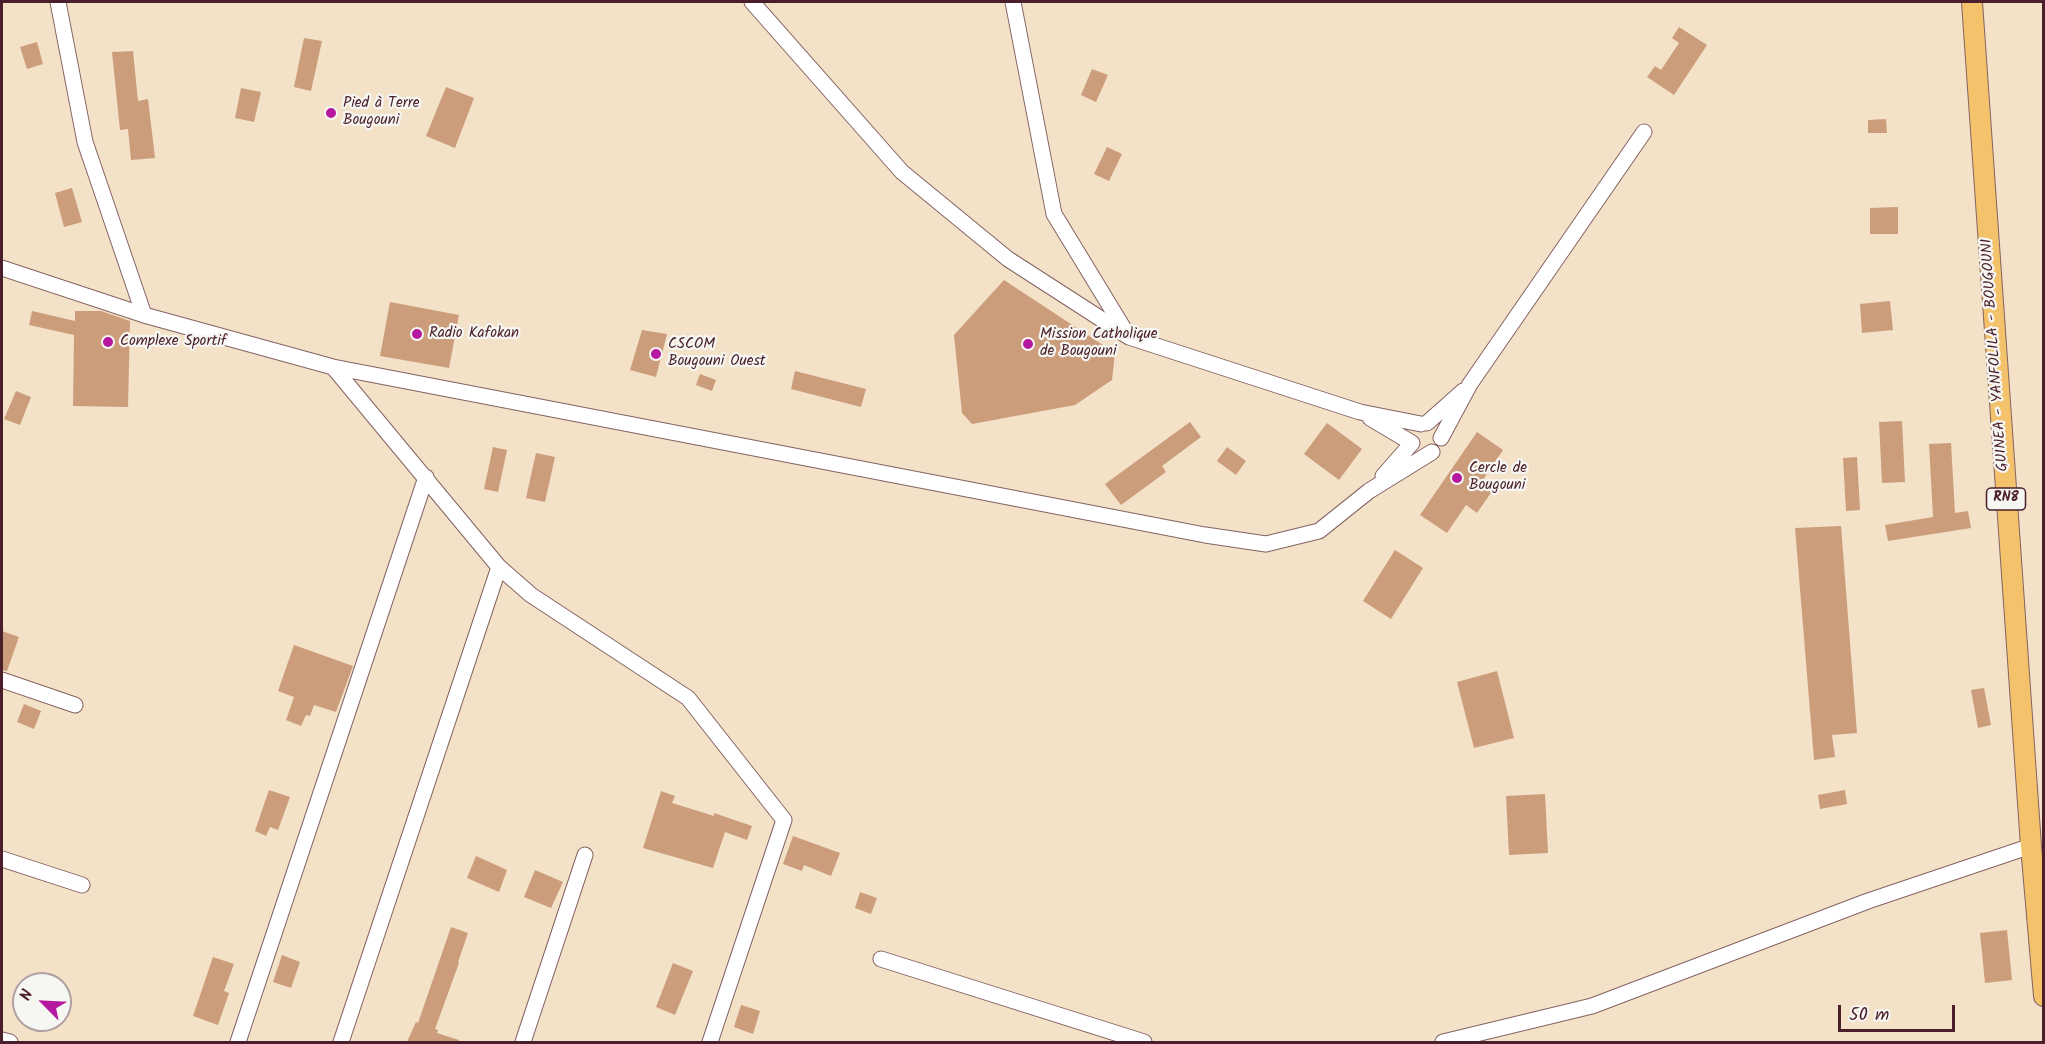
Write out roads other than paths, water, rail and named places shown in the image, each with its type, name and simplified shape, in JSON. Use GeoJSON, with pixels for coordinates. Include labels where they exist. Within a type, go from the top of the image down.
{"type":"FeatureCollection","features":[{"type":"Feature","properties":{"kind":"main road","name":"GUINEA - YANFOLILA - BOUGOUNI"},"geometry":{"type":"LineString","coordinates":[[1972,2],[2043,996]]}},
{"type":"Feature","properties":{"kind":"street"},"geometry":{"type":"LineString","coordinates":[[58,2],[85,142],[144,315]]}},
{"type":"Feature","properties":{"kind":"street"},"geometry":{"type":"LineString","coordinates":[[752,2],[902,172],[1008,259],[1129,337],[1360,412],[1424,423],[1437,428],[1441,438]]}},
{"type":"Feature","properties":{"kind":"street"},"geometry":{"type":"LineString","coordinates":[[1013,2],[1054,214],[1129,337]]}},
{"type":"Feature","properties":{"kind":"street"},"geometry":{"type":"LineString","coordinates":[[2,268],[144,315],[333,367],[1205,535],[1266,544],[1319,531],[1369,491],[1432,452],[1439,445],[1470,384],[1644,132]]}},
{"type":"Feature","properties":{"kind":"street"},"geometry":{"type":"LineString","coordinates":[[333,367],[499,567],[531,595],[688,698],[784,820],[710,1042]]}},
{"type":"Feature","properties":{"kind":"street"},"geometry":{"type":"LineString","coordinates":[[1369,491],[1412,443],[1413,432],[1470,384]]}},
{"type":"Feature","properties":{"kind":"street"},"geometry":{"type":"LineString","coordinates":[[1360,412],[1412,443],[1420,451],[1432,452]]}},
{"type":"Feature","properties":{"kind":"street"},"geometry":{"type":"LineString","coordinates":[[238,1042],[426,477]]}},
{"type":"Feature","properties":{"kind":"street"},"geometry":{"type":"LineString","coordinates":[[341,1042],[499,567]]}},
{"type":"Feature","properties":{"kind":"street"},"geometry":{"type":"LineString","coordinates":[[2,680],[75,705]]}},
{"type":"Feature","properties":{"kind":"street"},"geometry":{"type":"LineString","coordinates":[[1443,1042],[1592,1006],[1868,901],[2031,846]]}},
{"type":"Feature","properties":{"kind":"street"},"geometry":{"type":"LineString","coordinates":[[523,1042],[585,855]]}},
{"type":"Feature","properties":{"kind":"street"},"geometry":{"type":"LineString","coordinates":[[2,858],[82,885]]}},
{"type":"Feature","properties":{"kind":"street"},"geometry":{"type":"LineString","coordinates":[[881,959],[1144,1042]]}},
{"type":"Feature","properties":{"kind":"street"},"geometry":{"type":"LineString","coordinates":[[2,1040],[10,1042]]}},
{"type":"Feature","properties":{"kind":"place","name":"Pied à Terre Bougouni"},"geometry":{"type":"Point","coordinates":[331,113]}},
{"type":"Feature","properties":{"kind":"place","name":"Radio Kafokan"},"geometry":{"type":"Point","coordinates":[417,334]}},
{"type":"Feature","properties":{"kind":"place","name":"Complexe Sportif"},"geometry":{"type":"Point","coordinates":[108,342]}},
{"type":"Feature","properties":{"kind":"place","name":"Mission Catholique de Bougouni"},"geometry":{"type":"Point","coordinates":[1028,344]}},
{"type":"Feature","properties":{"kind":"place","name":"CSCOM Bougouni Ouest"},"geometry":{"type":"Point","coordinates":[656,354]}},
{"type":"Feature","properties":{"kind":"place","name":"Cercle de Bougouni"},"geometry":{"type":"Point","coordinates":[1457,478]}}]}
